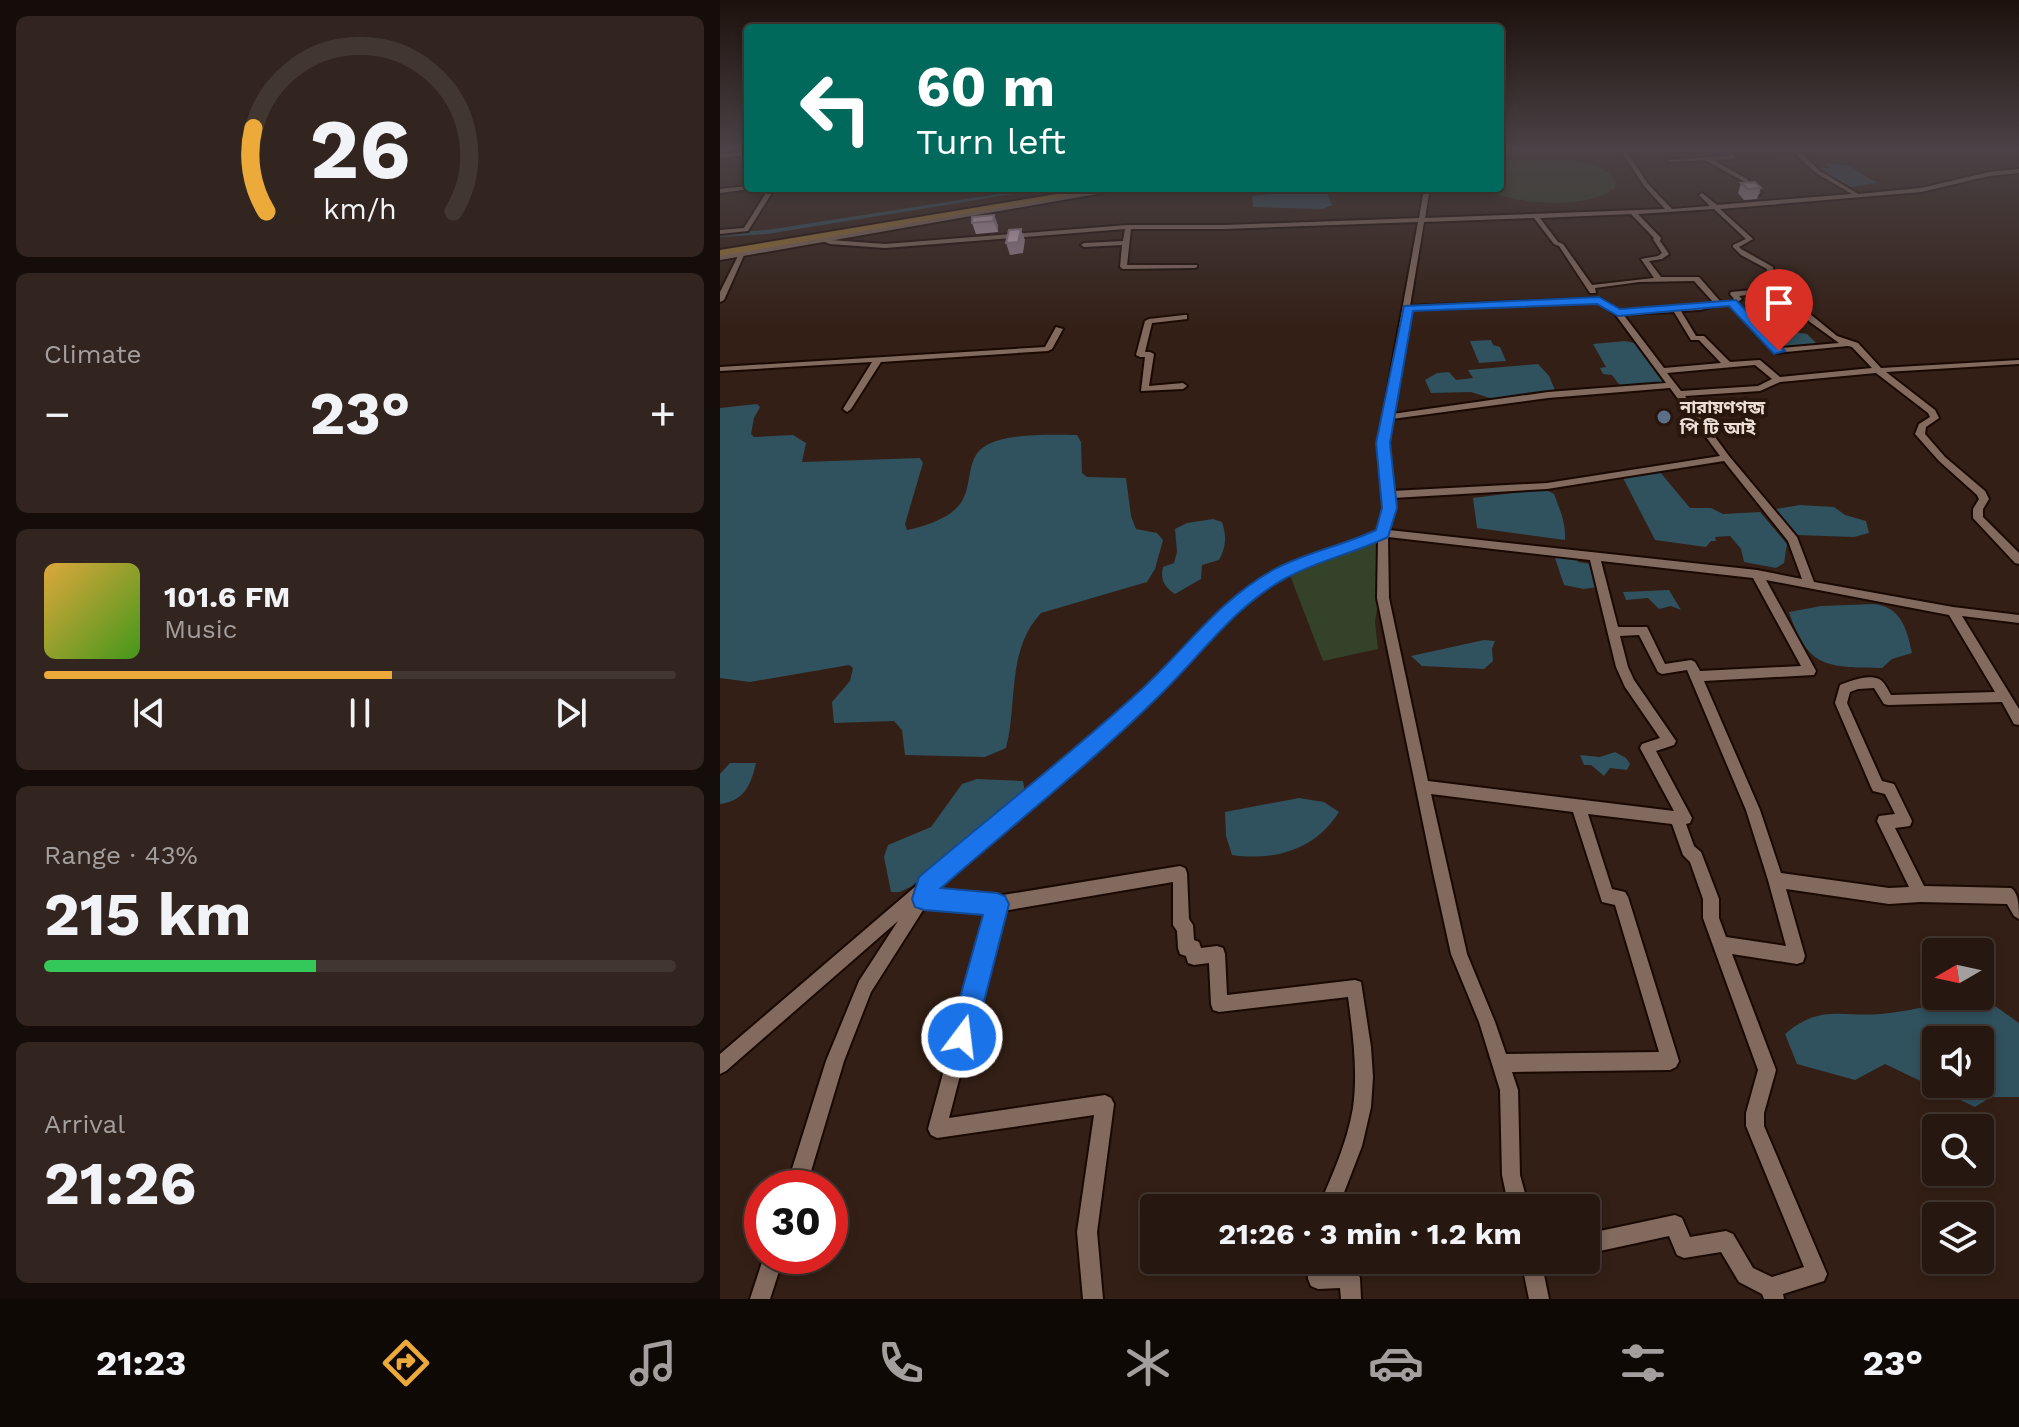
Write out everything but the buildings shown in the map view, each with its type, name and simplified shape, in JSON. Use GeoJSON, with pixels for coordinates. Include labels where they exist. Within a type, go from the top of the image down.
{"type":"FeatureCollection","features":[{"type":"Feature","properties":{"kind":"main road"},"geometry":{"type":"LineString","coordinates":[[720,252],[968,210]]}},
{"type":"Feature","properties":{"kind":"main road"},"geometry":{"type":"LineString","coordinates":[[720,252],[824,238],[987,210]]}},
{"type":"Feature","properties":{"kind":"street"},"geometry":{"type":"LineString","coordinates":[[720,232],[746,230],[759,210]]}},
{"type":"Feature","properties":{"kind":"street"},"geometry":{"type":"LineString","coordinates":[[720,252],[959,210]]}},
{"type":"Feature","properties":{"kind":"street"},"geometry":{"type":"LineString","coordinates":[[720,252],[742,253],[996,210]]}},
{"type":"Feature","properties":{"kind":"street"},"geometry":{"type":"LineString","coordinates":[[1424,210],[1383,443],[1389,508],[1383,533],[1383,598],[1459,954],[1509,1090],[1511,1175],[1516,1194]]}},
{"type":"Feature","properties":{"kind":"street"},"geometry":{"type":"LineString","coordinates":[[824,238],[885,246],[1128,227],[1225,227],[1683,210]]}},
{"type":"Feature","properties":{"kind":"street"},"geometry":{"type":"LineString","coordinates":[[1720,210],[1750,241],[1735,246],[1771,268],[1770,277],[1780,289],[1833,338],[1845,345]]}},
{"type":"Feature","properties":{"kind":"street"},"geometry":{"type":"LineString","coordinates":[[1633,213],[1659,239],[1656,239],[1666,254],[1660,258],[1644,259],[1659,280]]}},
{"type":"Feature","properties":{"kind":"street"},"geometry":{"type":"LineString","coordinates":[[1536,216],[1556,243],[1561,245],[1599,300],[1618,312],[1726,458],[1793,540],[1810,585]]}},
{"type":"Feature","properties":{"kind":"street"},"geometry":{"type":"LineString","coordinates":[[1128,227],[1123,267],[1195,266]]}},
{"type":"Feature","properties":{"kind":"street"},"geometry":{"type":"LineString","coordinates":[[1084,245],[1126,243]]}},
{"type":"Feature","properties":{"kind":"street"},"geometry":{"type":"LineString","coordinates":[[720,300],[742,253]]}},
{"type":"Feature","properties":{"kind":"street"},"geometry":{"type":"LineString","coordinates":[[1590,287],[1696,279],[1718,303]]}},
{"type":"Feature","properties":{"kind":"street"},"geometry":{"type":"LineString","coordinates":[[1618,312],[1700,308],[1732,303],[1738,299],[1734,294],[1780,289]]}},
{"type":"Feature","properties":{"kind":"street"},"geometry":{"type":"LineString","coordinates":[[1408,308],[1599,300]]}},
{"type":"Feature","properties":{"kind":"street"},"geometry":{"type":"LineString","coordinates":[[1732,303],[1779,351],[1855,345],[1879,371],[1932,412],[1935,418],[1922,426],[1920,434],[1942,459],[1981,493],[1984,499],[1978,509],[1978,518],[2019,560]]}},
{"type":"Feature","properties":{"kind":"street"},"geometry":{"type":"LineString","coordinates":[[1676,309],[1694,338],[1701,338],[1728,365]]}},
{"type":"Feature","properties":{"kind":"street"},"geometry":{"type":"LineString","coordinates":[[1183,386],[1144,389],[1150,354],[1140,355],[1149,321],[1184,317]]}},
{"type":"Feature","properties":{"kind":"street"},"geometry":{"type":"LineString","coordinates":[[720,369],[1048,349],[1059,329]]}},
{"type":"Feature","properties":{"kind":"street"},"geometry":{"type":"LineString","coordinates":[[847,409],[877,361]]}},
{"type":"Feature","properties":{"kind":"street"},"geometry":{"type":"LineString","coordinates":[[1663,371],[1757,362],[1778,380]]}},
{"type":"Feature","properties":{"kind":"street"},"geometry":{"type":"LineString","coordinates":[[1388,417],[1548,395],[1760,388],[1778,380],[2019,362]]}},
{"type":"Feature","properties":{"kind":"street"},"geometry":{"type":"LineString","coordinates":[[1388,495],[1547,486],[1726,458]]}},
{"type":"Feature","properties":{"kind":"street"},"geometry":{"type":"LineString","coordinates":[[720,1065],[925,892],[1151,692],[1210,626],[1279,574],[1322,554],[1356,546],[1383,533],[1757,574],[1953,611],[2019,619]]}},
{"type":"Feature","properties":{"kind":"street"},"geometry":{"type":"LineString","coordinates":[[1423,787],[1685,818],[1647,748],[1669,741],[1629,683],[1618,652],[1595,557]]}},
{"type":"Feature","properties":{"kind":"street"},"geometry":{"type":"LineString","coordinates":[[1695,676],[1810,671],[1757,574]]}},
{"type":"Feature","properties":{"kind":"street"},"geometry":{"type":"LineString","coordinates":[[1953,611],[2019,720]]}},
{"type":"Feature","properties":{"kind":"street"},"geometry":{"type":"LineString","coordinates":[[1615,632],[1643,630],[1662,669],[1691,665],[1753,810],[1797,956],[1721,944]]}},
{"type":"Feature","properties":{"kind":"street"},"geometry":{"type":"LineString","coordinates":[[1920,894],[1884,821],[1905,821],[1889,788],[1878,787],[1841,703],[1842,693],[1844,689],[1857,684],[1877,683],[1888,700],[2005,697]]}},
{"type":"Feature","properties":{"kind":"street"},"geometry":{"type":"LineString","coordinates":[[1500,1063],[1670,1061],[1620,897],[1607,897],[1579,807]]}},
{"type":"Feature","properties":{"kind":"street"},"geometry":{"type":"LineString","coordinates":[[1600,1241],[1675,1225],[1684,1248],[1726,1241],[1746,1275],[1773,1293],[1817,1274],[1755,1126],[1767,1070],[1711,918],[1711,899],[1696,857],[1688,850],[1677,818]]}},
{"type":"Feature","properties":{"kind":"street"},"geometry":{"type":"LineString","coordinates":[[925,892],[997,904],[1180,873],[1180,913],[1181,925],[1185,925],[1186,948],[1193,948],[1194,957],[1217,954],[1219,1004],[1355,988],[1364,1058],[1362,1107],[1352,1148],[1334,1194]]}},
{"type":"Feature","properties":{"kind":"street"},"geometry":{"type":"LineString","coordinates":[[1776,880],[1889,896],[2011,896],[2019,911]]}},
{"type":"Feature","properties":{"kind":"street"},"geometry":{"type":"LineString","coordinates":[[802,1170],[835,1061],[865,987],[925,892]]}},
{"type":"Feature","properties":{"kind":"street"},"geometry":{"type":"LineString","coordinates":[[997,904],[937,1129],[1105,1104],[1087,1232],[1093,1299]]}},
{"type":"Feature","properties":{"kind":"street"},"geometry":{"type":"LineString","coordinates":[[760,1299],[768,1274]]}},
{"type":"Feature","properties":{"kind":"street"},"geometry":{"type":"LineString","coordinates":[[1318,1274],[1318,1279],[1350,1278],[1351,1299]]}},
{"type":"Feature","properties":{"kind":"street"},"geometry":{"type":"LineString","coordinates":[[1534,1274],[1539,1299]]}},
{"type":"Feature","properties":{"kind":"green space"},"geometry":{"type":"Polygon","coordinates":[[[1377,536],[1383,569],[1375,622],[1378,649],[1323,661],[1288,570],[1377,536]]]}},
{"type":"Feature","properties":{"kind":"water"},"geometry":{"type":"Polygon","coordinates":[[[1767,334],[1807,334],[1817,344],[1783,349],[1767,334]]]}},
{"type":"Feature","properties":{"kind":"water"},"geometry":{"type":"Polygon","coordinates":[[[1491,340],[1493,345],[1500,347],[1506,361],[1479,363],[1470,341],[1491,340]]]}},
{"type":"Feature","properties":{"kind":"water"},"geometry":{"type":"Polygon","coordinates":[[[1625,341],[1639,344],[1660,372],[1663,384],[1621,387],[1612,375],[1603,374],[1600,368],[1606,367],[1593,344],[1625,341]]]}},
{"type":"Feature","properties":{"kind":"water"},"geometry":{"type":"Polygon","coordinates":[[[1538,364],[1549,376],[1555,390],[1518,398],[1490,398],[1471,392],[1431,393],[1425,380],[1437,373],[1449,372],[1456,380],[1473,378],[1468,370],[1538,364]]]}},
{"type":"Feature","properties":{"kind":"water"},"geometry":{"type":"Polygon","coordinates":[[[757,404],[760,407],[751,434],[754,437],[793,435],[806,443],[802,462],[920,458],[923,463],[905,524],[907,530],[931,523],[960,504],[976,455],[989,444],[1012,437],[1077,435],[1081,442],[1082,473],[1087,477],[1126,478],[1131,516],[1136,529],[1157,533],[1163,540],[1155,569],[1147,582],[1041,613],[1022,644],[1006,748],[985,757],[905,755],[902,730],[894,721],[834,723],[832,702],[850,681],[853,668],[849,665],[750,682],[720,678],[720,408],[757,404]]]}},
{"type":"Feature","properties":{"kind":"water"},"geometry":{"type":"Polygon","coordinates":[[[1660,472],[1690,508],[1711,508],[1723,514],[1760,512],[1787,544],[1784,563],[1776,568],[1744,562],[1741,549],[1730,536],[1715,537],[1716,541],[1711,541],[1706,547],[1655,540],[1622,476],[1660,472]]]}},
{"type":"Feature","properties":{"kind":"water"},"geometry":{"type":"Polygon","coordinates":[[[1544,489],[1554,494],[1564,522],[1565,540],[1477,528],[1473,498],[1544,489]]]}},
{"type":"Feature","properties":{"kind":"water"},"geometry":{"type":"Polygon","coordinates":[[[1800,505],[1834,507],[1845,515],[1866,521],[1869,533],[1854,537],[1797,535],[1776,509],[1800,505]]]}},
{"type":"Feature","properties":{"kind":"water"},"geometry":{"type":"Polygon","coordinates":[[[1213,519],[1222,522],[1225,532],[1219,560],[1202,565],[1201,579],[1175,594],[1166,586],[1162,575],[1163,567],[1174,563],[1177,552],[1175,529],[1187,523],[1213,519]]]}},
{"type":"Feature","properties":{"kind":"water"},"geometry":{"type":"Polygon","coordinates":[[[1576,557],[1578,562],[1591,564],[1597,587],[1584,589],[1564,585],[1555,558],[1576,557]]]}},
{"type":"Feature","properties":{"kind":"water"},"geometry":{"type":"Polygon","coordinates":[[[1669,590],[1681,610],[1671,606],[1659,609],[1648,598],[1626,600],[1623,592],[1669,590]]]}},
{"type":"Feature","properties":{"kind":"water"},"geometry":{"type":"Polygon","coordinates":[[[1874,604],[1897,614],[1905,628],[1912,653],[1892,659],[1882,668],[1833,665],[1812,655],[1796,631],[1789,612],[1821,606],[1874,604]]]}},
{"type":"Feature","properties":{"kind":"water"},"geometry":{"type":"Polygon","coordinates":[[[1484,640],[1495,641],[1493,661],[1484,669],[1422,666],[1411,656],[1484,640]]]}},
{"type":"Feature","properties":{"kind":"water"},"geometry":{"type":"Polygon","coordinates":[[[1615,752],[1630,764],[1627,770],[1610,768],[1604,776],[1591,765],[1584,765],[1580,755],[1600,757],[1615,752]]]}},
{"type":"Feature","properties":{"kind":"water"},"geometry":{"type":"Polygon","coordinates":[[[730,763],[756,763],[752,778],[741,796],[720,804],[720,774],[730,763]]]}},
{"type":"Feature","properties":{"kind":"water"},"geometry":{"type":"Polygon","coordinates":[[[977,779],[1023,781],[1025,793],[912,886],[900,892],[891,892],[884,857],[888,845],[931,827],[962,784],[977,779]]]}},
{"type":"Feature","properties":{"kind":"water"},"geometry":{"type":"Polygon","coordinates":[[[1299,798],[1324,802],[1339,812],[1318,836],[1293,850],[1263,856],[1232,855],[1226,836],[1225,812],[1299,798]]]}},
{"type":"Feature","properties":{"kind":"water"},"geometry":{"type":"Polygon","coordinates":[[[1995,1006],[2019,1023],[2019,1097],[1994,1097],[1994,1026],[1922,1026],[1922,1082],[1885,1064],[1855,1080],[1797,1064],[1785,1034],[1820,1015],[1881,1014],[1922,1007],[1922,1010],[1994,1010],[1995,1006]]]}},
{"type":"Feature","properties":{"kind":"water"},"geometry":{"type":"Polygon","coordinates":[[[1956,1098],[1989,1098],[1975,1107],[1956,1098]]]}},
{"type":"Feature","properties":{"kind":"waterway"},"geometry":{"type":"LineString","coordinates":[[720,235],[767,232],[909,210]]}},
{"type":"Feature","properties":{"kind":"place","name":"নারায়ণগন্জ পি টি আই"},"geometry":{"type":"Point","coordinates":[1664,417]}},
{"type":"Feature","properties":{"kind":"route"},"geometry":{"type":"LineString","coordinates":[[962,1037],[997,904],[924,899],[927,885],[1151,692],[1210,626],[1248,596],[1279,574],[1322,554],[1356,546],[1383,533],[1389,508],[1383,443],[1408,308],[1599,300],[1618,312],[1700,308],[1732,303],[1779,351]]}}]}
